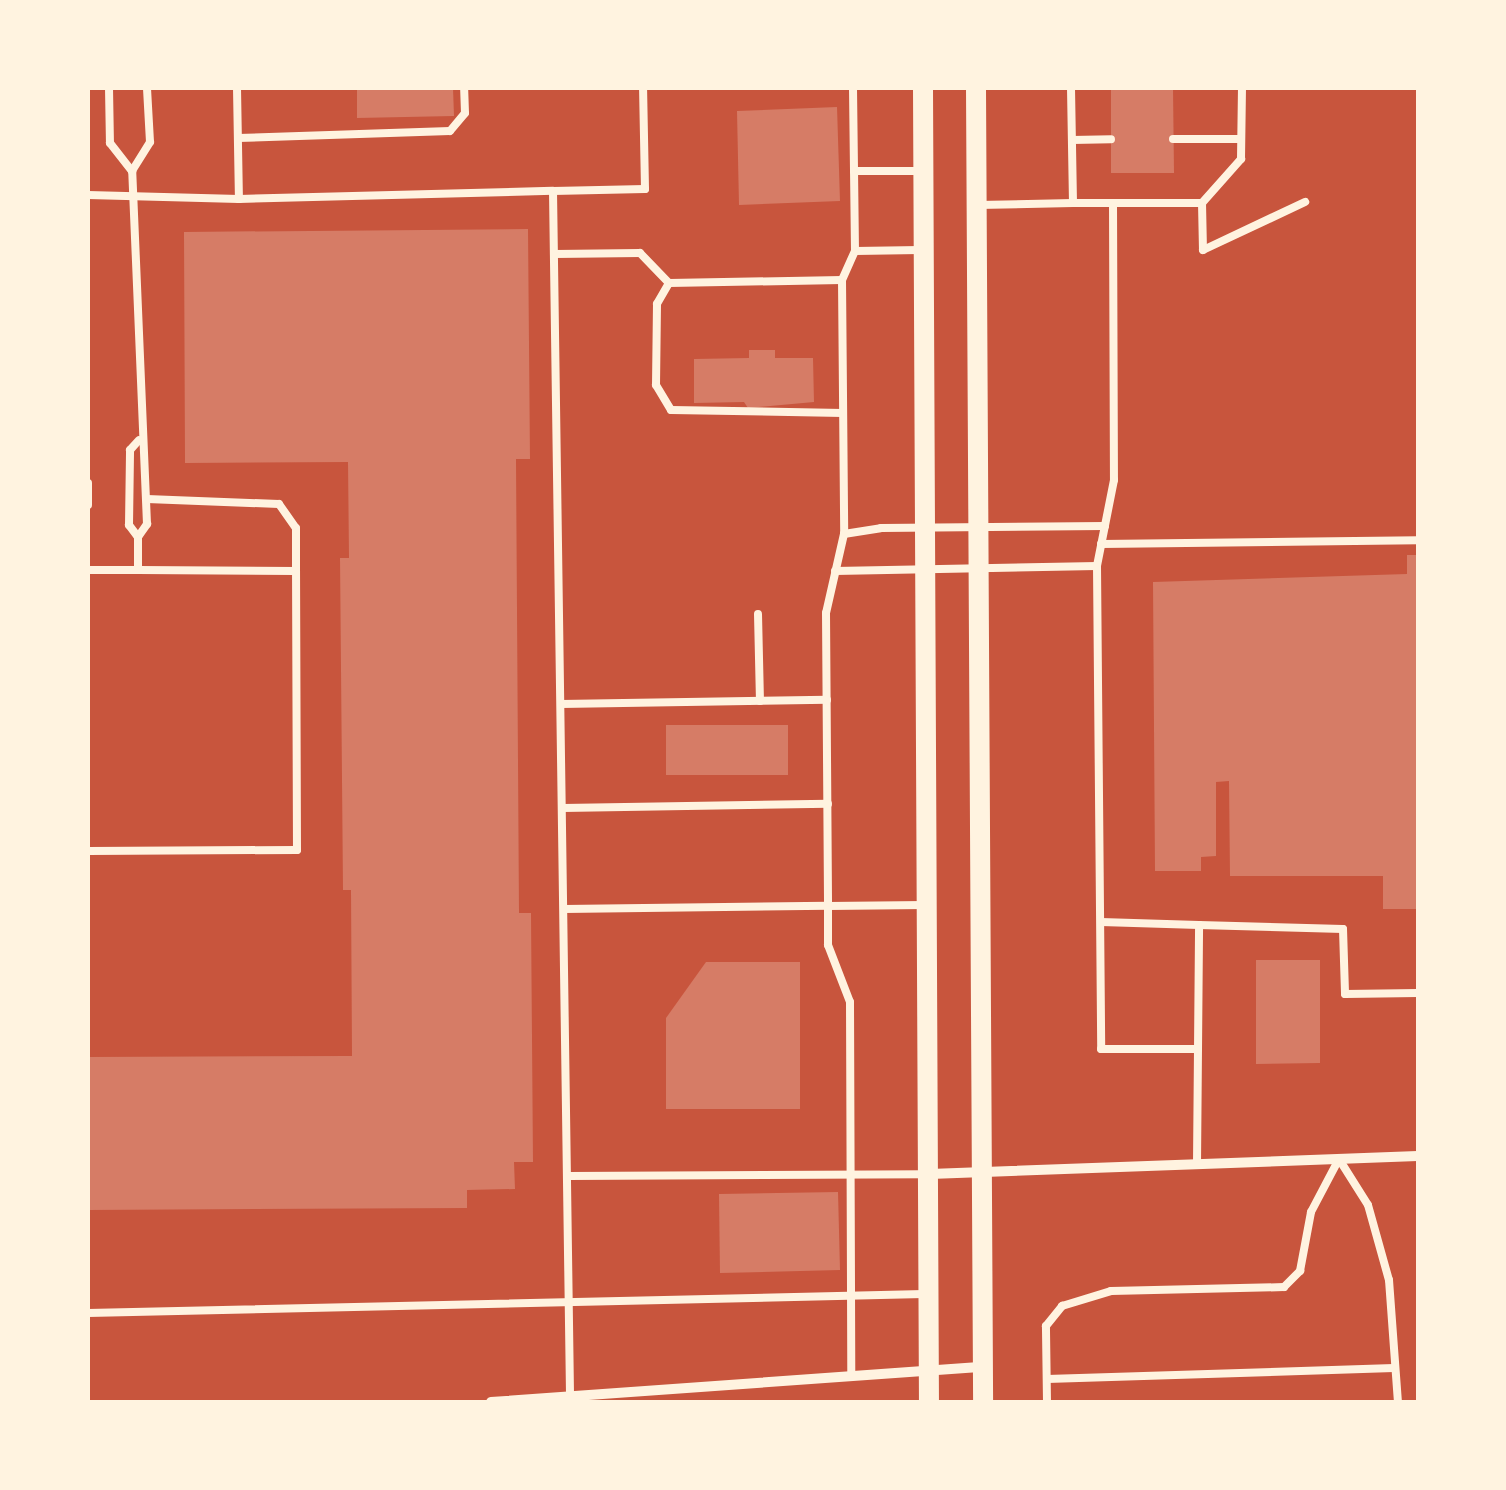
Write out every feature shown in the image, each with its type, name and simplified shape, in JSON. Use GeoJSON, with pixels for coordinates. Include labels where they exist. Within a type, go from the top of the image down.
{"type":"FeatureCollection","features":[{"type":"Feature","properties":{"kind":"main road"},"geometry":{"type":"LineString","coordinates":[[923,88],[932,906],[929,1402]]}},
{"type":"Feature","properties":{"kind":"main road"},"geometry":{"type":"LineString","coordinates":[[976,88],[983,1402]]}},
{"type":"Feature","properties":{"kind":"street"},"geometry":{"type":"LineString","coordinates":[[930,1174],[1418,1156]]}},
{"type":"Feature","properties":{"kind":"street"},"geometry":{"type":"LineString","coordinates":[[490,1402],[622,1398],[984,1367]]}},
{"type":"Feature","properties":{"kind":"lane"},"geometry":{"type":"LineString","coordinates":[[109,88],[110,143],[132,171]]}},
{"type":"Feature","properties":{"kind":"lane"},"geometry":{"type":"LineString","coordinates":[[138,570],[138,537],[147,524],[148,452],[139,440],[132,171],[150,142],[148,88]]}},
{"type":"Feature","properties":{"kind":"lane"},"geometry":{"type":"LineString","coordinates":[[237,88],[239,199]]}},
{"type":"Feature","properties":{"kind":"lane"},"geometry":{"type":"LineString","coordinates":[[238,138],[450,131],[465,113],[464,88]]}},
{"type":"Feature","properties":{"kind":"lane"},"geometry":{"type":"LineString","coordinates":[[88,195],[239,199],[644,189],[643,88]]}},
{"type":"Feature","properties":{"kind":"lane"},"geometry":{"type":"LineString","coordinates":[[851,1376],[850,1002],[828,945],[826,612],[844,534],[842,280],[855,250],[853,88]]}},
{"type":"Feature","properties":{"kind":"lane"},"geometry":{"type":"LineString","coordinates":[[1072,88],[1073,203]]}},
{"type":"Feature","properties":{"kind":"lane"},"geometry":{"type":"LineString","coordinates":[[1242,88],[1241,159],[1202,203],[1203,250],[1305,202]]}},
{"type":"Feature","properties":{"kind":"lane"},"geometry":{"type":"LineString","coordinates":[[1072,140],[1111,139]]}},
{"type":"Feature","properties":{"kind":"lane"},"geometry":{"type":"LineString","coordinates":[[1174,139],[1241,139]]}},
{"type":"Feature","properties":{"kind":"lane"},"geometry":{"type":"LineString","coordinates":[[854,171],[924,170]]}},
{"type":"Feature","properties":{"kind":"lane"},"geometry":{"type":"LineString","coordinates":[[553,191],[570,1397]]}},
{"type":"Feature","properties":{"kind":"lane"},"geometry":{"type":"LineString","coordinates":[[1113,202],[1114,480],[1097,566],[1101,1048],[1198,1049]]}},
{"type":"Feature","properties":{"kind":"lane"},"geometry":{"type":"LineString","coordinates":[[978,205],[1202,203]]}},
{"type":"Feature","properties":{"kind":"lane"},"geometry":{"type":"LineString","coordinates":[[855,250],[924,250]]}},
{"type":"Feature","properties":{"kind":"lane"},"geometry":{"type":"LineString","coordinates":[[555,254],[640,252],[669,283],[842,280]]}},
{"type":"Feature","properties":{"kind":"lane"},"geometry":{"type":"LineString","coordinates":[[669,283],[656,304],[656,384],[671,410],[843,413]]}},
{"type":"Feature","properties":{"kind":"lane"},"geometry":{"type":"LineString","coordinates":[[138,537],[129,525],[130,450],[139,440]]}},
{"type":"Feature","properties":{"kind":"lane"},"geometry":{"type":"LineString","coordinates":[[88,483],[88,505]]}},
{"type":"Feature","properties":{"kind":"lane"},"geometry":{"type":"LineString","coordinates":[[88,851],[297,850],[296,528],[279,504],[147,498]]}},
{"type":"Feature","properties":{"kind":"lane"},"geometry":{"type":"LineString","coordinates":[[844,534],[927,528],[1105,526]]}},
{"type":"Feature","properties":{"kind":"lane"},"geometry":{"type":"LineString","coordinates":[[1101,544],[1418,540]]}},
{"type":"Feature","properties":{"kind":"lane"},"geometry":{"type":"LineString","coordinates":[[836,571],[1097,566]]}},
{"type":"Feature","properties":{"kind":"lane"},"geometry":{"type":"LineString","coordinates":[[88,570],[296,571]]}},
{"type":"Feature","properties":{"kind":"lane"},"geometry":{"type":"LineString","coordinates":[[758,614],[760,701]]}},
{"type":"Feature","properties":{"kind":"lane"},"geometry":{"type":"LineString","coordinates":[[561,704],[827,700]]}},
{"type":"Feature","properties":{"kind":"lane"},"geometry":{"type":"LineString","coordinates":[[563,808],[828,804]]}},
{"type":"Feature","properties":{"kind":"lane"},"geometry":{"type":"LineString","coordinates":[[564,909],[932,906]]}},
{"type":"Feature","properties":{"kind":"lane"},"geometry":{"type":"LineString","coordinates":[[1100,922],[1344,929],[1345,994],[1418,992]]}},
{"type":"Feature","properties":{"kind":"lane"},"geometry":{"type":"LineString","coordinates":[[1196,1164],[1199,925]]}},
{"type":"Feature","properties":{"kind":"lane"},"geometry":{"type":"LineString","coordinates":[[1047,1402],[1046,1326],[1062,1306],[1111,1291],[1284,1287],[1300,1271],[1311,1212],[1339,1159],[1368,1205],[1389,1280],[1398,1402]]}},
{"type":"Feature","properties":{"kind":"lane"},"geometry":{"type":"LineString","coordinates":[[568,1176],[930,1174]]}},
{"type":"Feature","properties":{"kind":"lane"},"geometry":{"type":"LineString","coordinates":[[88,1314],[645,1297],[929,1294]]}},
{"type":"Feature","properties":{"kind":"lane"},"geometry":{"type":"LineString","coordinates":[[1047,1379],[1394,1368]]}},
{"type":"Feature","properties":{"kind":"building"},"geometry":{"type":"Polygon","coordinates":[[[357,88],[453,88],[454,116],[357,118],[357,88]]]}},
{"type":"Feature","properties":{"kind":"building"},"geometry":{"type":"Polygon","coordinates":[[[1111,88],[1173,88],[1174,173],[1111,173],[1111,88]]]}},
{"type":"Feature","properties":{"kind":"building"},"geometry":{"type":"Polygon","coordinates":[[[837,107],[840,201],[739,205],[737,111],[837,107]]]}},
{"type":"Feature","properties":{"kind":"building"},"geometry":{"type":"Polygon","coordinates":[[[528,229],[530,459],[516,459],[519,913],[531,913],[533,1162],[514,1162],[515,1189],[467,1190],[467,1208],[88,1210],[88,1057],[352,1056],[351,890],[343,890],[340,558],[349,558],[348,462],[185,463],[184,232],[528,229]]]}},
{"type":"Feature","properties":{"kind":"building"},"geometry":{"type":"Polygon","coordinates":[[[749,350],[775,350],[775,358],[813,358],[814,402],[748,408],[744,402],[694,403],[694,359],[749,358],[749,350]]]}},
{"type":"Feature","properties":{"kind":"building"},"geometry":{"type":"Polygon","coordinates":[[[1407,555],[1418,555],[1418,909],[1383,909],[1383,876],[1230,876],[1229,781],[1216,782],[1216,856],[1201,857],[1201,871],[1155,871],[1153,582],[1407,574],[1407,555]]]}},
{"type":"Feature","properties":{"kind":"building"},"geometry":{"type":"Polygon","coordinates":[[[666,725],[788,725],[788,775],[666,775],[666,725]]]}},
{"type":"Feature","properties":{"kind":"building"},"geometry":{"type":"Polygon","coordinates":[[[1256,960],[1320,960],[1320,1063],[1256,1064],[1256,960]]]}},
{"type":"Feature","properties":{"kind":"building"},"geometry":{"type":"Polygon","coordinates":[[[706,962],[800,962],[800,1109],[666,1109],[666,1018],[706,962]]]}},
{"type":"Feature","properties":{"kind":"building"},"geometry":{"type":"Polygon","coordinates":[[[838,1192],[840,1270],[720,1273],[719,1194],[838,1192]]]}}]}
